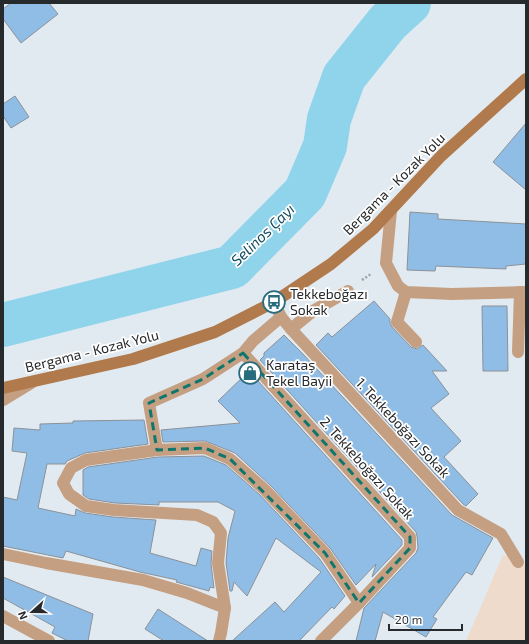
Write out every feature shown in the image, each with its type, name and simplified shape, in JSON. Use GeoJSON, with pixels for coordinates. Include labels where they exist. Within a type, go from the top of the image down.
{"type":"FeatureCollection","features":[{"type":"Feature","properties":{"kind":"main road","name":"Bergama - Kozak Yolu"},"geometry":{"type":"LineString","coordinates":[[3,388],[134,359],[208,335],[274,302],[331,264],[374,229],[441,156],[526,79]]}},
{"type":"Feature","properties":{"kind":"street"},"geometry":{"type":"LineString","coordinates":[[391,211],[386,263],[405,297]]}},
{"type":"Feature","properties":{"kind":"street"},"geometry":{"type":"LineString","coordinates":[[291,329],[313,311],[348,291]]}},
{"type":"Feature","properties":{"kind":"street"},"geometry":{"type":"LineString","coordinates":[[405,297],[445,294],[523,292],[518,352]]}},
{"type":"Feature","properties":{"kind":"street"},"geometry":{"type":"LineString","coordinates":[[405,297],[397,322],[416,342]]}},
{"type":"Feature","properties":{"kind":"street","name":"1. Tekkeboğazı Sokak"},"geometry":{"type":"LineString","coordinates":[[274,302],[281,317],[291,329],[458,510],[501,534],[518,562]]}},
{"type":"Feature","properties":{"kind":"street"},"geometry":{"type":"LineString","coordinates":[[156,450],[149,403],[203,379],[244,353],[253,341],[281,317]]}},
{"type":"Feature","properties":{"kind":"street","name":"2. Tekkeboğazı Sokak"},"geometry":{"type":"LineString","coordinates":[[244,353],[410,538],[410,548],[321,641]]}},
{"type":"Feature","properties":{"kind":"street"},"geometry":{"type":"LineString","coordinates":[[3,400],[31,383]]}},
{"type":"Feature","properties":{"kind":"street"},"geometry":{"type":"LineString","coordinates":[[219,641],[222,633],[225,608],[218,563],[221,533],[213,522],[197,515],[114,510],[86,506],[69,494],[63,483],[71,468],[86,460],[156,450],[205,448],[230,459],[265,490],[325,553],[359,603]]}},
{"type":"Feature","properties":{"kind":"street"},"geometry":{"type":"LineString","coordinates":[[3,554],[143,580],[225,608]]}},
{"type":"Feature","properties":{"kind":"street"},"geometry":{"type":"LineString","coordinates":[[3,616],[49,641]]}},
{"type":"Feature","properties":{"kind":"highlighted area"},"geometry":{"type":"Polygon","coordinates":[[[243,353],[410,537],[410,548],[359,603],[325,553],[230,459],[205,448],[157,450],[149,403],[203,379],[243,353]]]}},
{"type":"Feature","properties":{"kind":"shaded area"},"geometry":{"type":"Polygon","coordinates":[[[503,555],[526,565],[526,641],[466,641],[503,555]]]}},
{"type":"Feature","properties":{"kind":"building"},"geometry":{"type":"Polygon","coordinates":[[[11,3],[49,3],[58,14],[21,43],[3,19],[3,9],[11,3]]]}},
{"type":"Feature","properties":{"kind":"building"},"geometry":{"type":"Polygon","coordinates":[[[15,96],[29,117],[11,128],[3,116],[3,104],[15,96]]]}},
{"type":"Feature","properties":{"kind":"building"},"geometry":{"type":"Polygon","coordinates":[[[526,123],[526,190],[493,162],[526,123]]]}},
{"type":"Feature","properties":{"kind":"building"},"geometry":{"type":"Polygon","coordinates":[[[410,212],[438,214],[438,219],[526,224],[526,264],[506,266],[506,269],[436,266],[435,271],[407,270],[410,212]]]}},
{"type":"Feature","properties":{"kind":"building"},"geometry":{"type":"Polygon","coordinates":[[[374,301],[390,319],[392,327],[411,347],[417,349],[423,345],[447,371],[432,371],[449,394],[431,408],[461,441],[444,457],[478,494],[466,506],[316,345],[328,333],[332,337],[374,301]]]}},
{"type":"Feature","properties":{"kind":"building"},"geometry":{"type":"Polygon","coordinates":[[[482,306],[507,306],[508,371],[483,371],[482,306]]]}},
{"type":"Feature","properties":{"kind":"building"},"geometry":{"type":"Polygon","coordinates":[[[284,335],[452,515],[493,538],[472,575],[466,572],[433,617],[437,619],[426,637],[383,612],[375,641],[356,641],[364,608],[416,553],[418,548],[417,536],[416,532],[260,360],[264,356],[264,353],[284,335]]]}},
{"type":"Feature","properties":{"kind":"building"},"geometry":{"type":"Polygon","coordinates":[[[249,371],[402,540],[402,545],[372,577],[376,564],[356,585],[330,548],[270,485],[235,453],[205,441],[163,442],[161,430],[240,423],[218,401],[249,371]]]}},
{"type":"Feature","properties":{"kind":"building"},"geometry":{"type":"Polygon","coordinates":[[[144,420],[148,444],[85,453],[67,461],[65,464],[47,464],[38,508],[75,516],[76,509],[85,513],[113,517],[156,520],[150,553],[196,566],[201,548],[212,551],[211,564],[214,588],[210,587],[209,591],[176,582],[177,580],[140,572],[66,551],[63,558],[3,546],[3,497],[17,500],[27,453],[12,451],[14,428],[40,430],[40,424],[73,423],[73,421],[144,420]]]}},
{"type":"Feature","properties":{"kind":"building"},"geometry":{"type":"Polygon","coordinates":[[[204,456],[226,465],[260,495],[319,558],[345,596],[334,609],[332,607],[299,641],[232,641],[275,602],[284,612],[321,572],[276,538],[247,596],[234,582],[232,591],[230,591],[226,563],[228,538],[235,511],[218,502],[159,502],[159,505],[115,503],[89,499],[83,495],[83,470],[88,467],[158,457],[204,456]]]}},
{"type":"Feature","properties":{"kind":"building"},"geometry":{"type":"Polygon","coordinates":[[[3,577],[93,614],[88,641],[68,641],[52,633],[55,627],[3,598],[3,577]]]}},
{"type":"Feature","properties":{"kind":"building"},"geometry":{"type":"Polygon","coordinates":[[[158,609],[208,641],[164,641],[145,629],[158,609]]]}},
{"type":"Feature","properties":{"kind":"waterway","name":"Selinos Çayı"},"geometry":{"type":"LineString","coordinates":[[3,325],[232,267],[305,193],[325,146],[329,119],[344,77],[388,22],[409,3]]}},
{"type":"Feature","properties":{"kind":"place","name":"Tekkeboğazı Sokak"},"geometry":{"type":"Point","coordinates":[274,302]}},
{"type":"Feature","properties":{"kind":"place","name":"Karataş Tekel Bayii"},"geometry":{"type":"Point","coordinates":[250,373]}}]}
